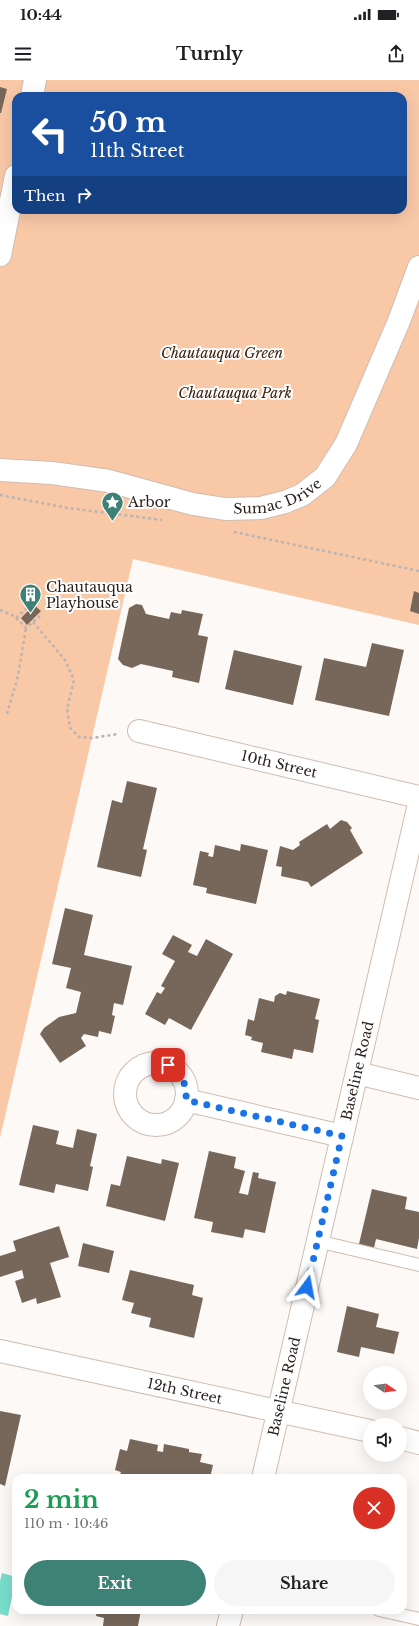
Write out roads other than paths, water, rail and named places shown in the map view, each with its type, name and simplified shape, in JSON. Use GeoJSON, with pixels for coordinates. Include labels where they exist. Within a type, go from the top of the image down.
{"type":"FeatureCollection","features":[{"type":"Feature","properties":{"kind":"street"},"geometry":{"type":"LineString","coordinates":[[33,92],[35,80]]}},
{"type":"Feature","properties":{"kind":"street"},"geometry":{"type":"LineString","coordinates":[[0,255],[12,196]]}},
{"type":"Feature","properties":{"kind":"street","name":"Sumac Drive"},"geometry":{"type":"LineString","coordinates":[[0,470],[52,473],[109,481],[193,504],[225,509],[260,508],[284,502],[302,495],[325,477],[346,444],[399,321],[419,266]]}},
{"type":"Feature","properties":{"kind":"street","name":"10th Street"},"geometry":{"type":"LineString","coordinates":[[139,731],[419,797]]}},
{"type":"Feature","properties":{"kind":"street","name":"Baseline Road"},"geometry":{"type":"LineString","coordinates":[[264,1474],[419,804]]}},
{"type":"Feature","properties":{"kind":"street"},"geometry":{"type":"LineString","coordinates":[[357,1074],[419,1088]]}},
{"type":"Feature","properties":{"kind":"street"},"geometry":{"type":"LineString","coordinates":[[186,1100],[342,1136]]}},
{"type":"Feature","properties":{"kind":"street","name":"12th Street"},"geometry":{"type":"LineString","coordinates":[[0,1351],[279,1410],[363,1429]]}},
{"type":"Feature","properties":{"kind":"street"},"geometry":{"type":"LineString","coordinates":[[407,1440],[419,1443]]}},
{"type":"Feature","properties":{"kind":"street"},"geometry":{"type":"LineString","coordinates":[[228,1626],[231,1614]]}},
{"type":"Feature","properties":{"kind":"lane"},"geometry":{"type":"LineString","coordinates":[[317,1240],[419,1265]]}},
{"type":"Feature","properties":{"kind":"lane"},"geometry":{"type":"LineString","coordinates":[[397,1614],[419,1619]]}},
{"type":"Feature","properties":{"kind":"place","name":"Arbor"},"geometry":{"type":"Point","coordinates":[113,522]}},
{"type":"Feature","properties":{"kind":"place","name":"Chautauqua Playhouse"},"geometry":{"type":"Point","coordinates":[31,614]}},
{"type":"Feature","properties":{"kind":"park label","name":"Chautauqua Green"},"geometry":{"type":"Point","coordinates":[222,353]}},
{"type":"Feature","properties":{"kind":"park label","name":"Chautauqua Park"},"geometry":{"type":"Point","coordinates":[235,393]}}]}
